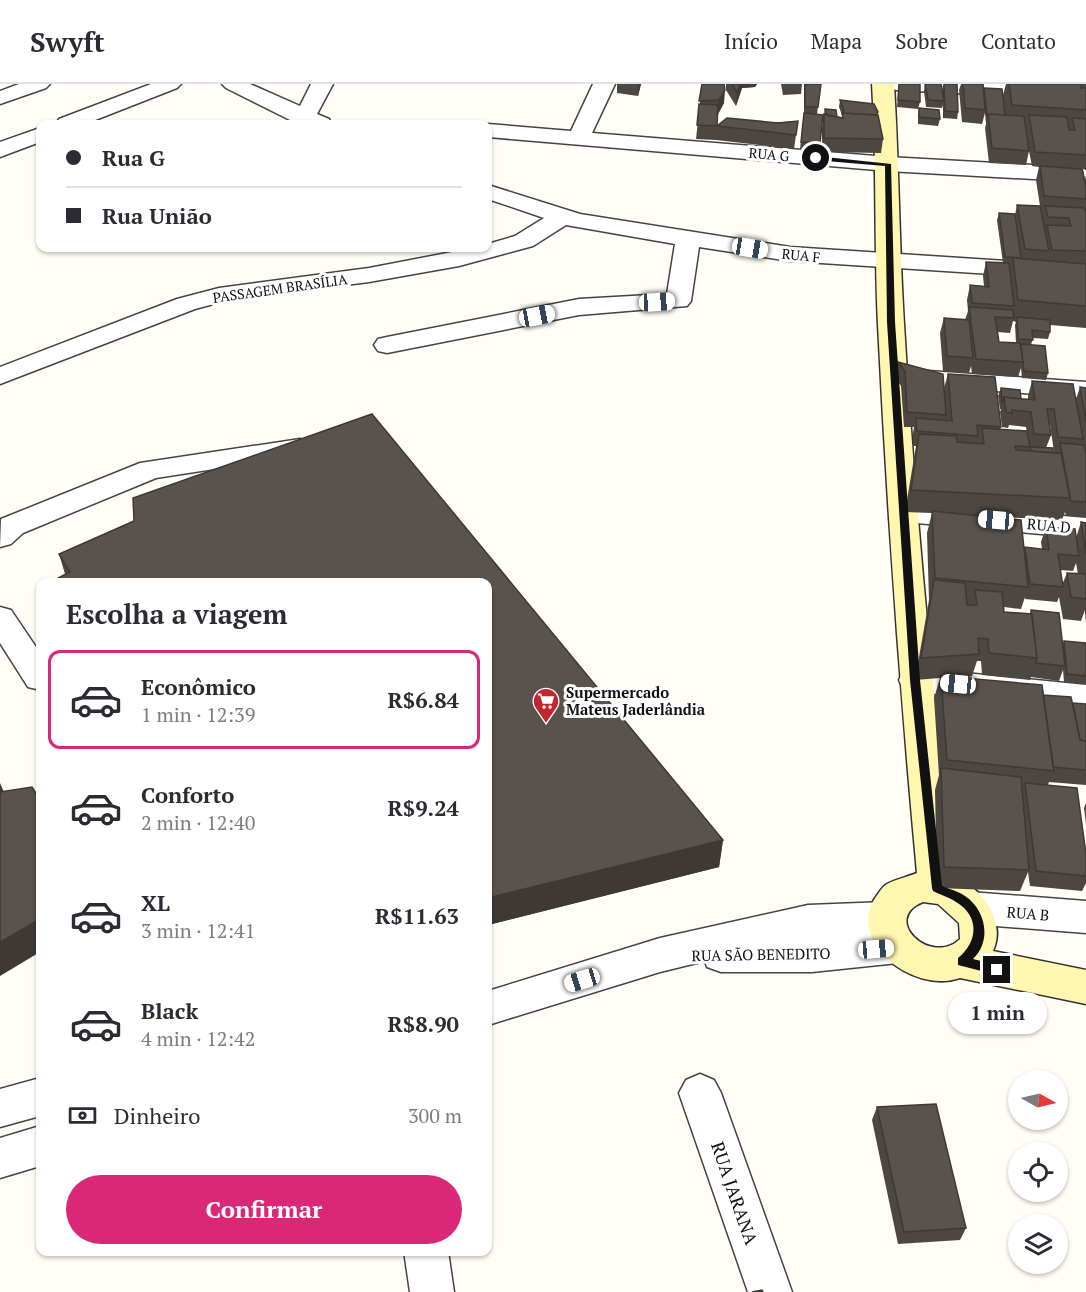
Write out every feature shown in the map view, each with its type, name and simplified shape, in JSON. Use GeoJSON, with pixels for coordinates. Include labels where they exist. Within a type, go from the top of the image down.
{"type":"FeatureCollection","features":[{"type":"Feature","properties":{"kind":"main road"},"geometry":{"type":"LineString","coordinates":[[884,84],[891,322],[915,680],[937,888]]}},
{"type":"Feature","properties":{"kind":"main road"},"geometry":{"type":"LineString","coordinates":[[962,962],[972,954],[979,938],[977,920],[970,908],[961,899],[937,888],[922,887],[908,890],[897,896],[889,906],[892,932],[921,963],[949,965],[962,962],[1086,987]]}},
{"type":"Feature","properties":{"kind":"street"},"geometry":{"type":"LineString","coordinates":[[0,98],[39,84]]}},
{"type":"Feature","properties":{"kind":"street"},"geometry":{"type":"LineString","coordinates":[[77,120],[170,84]]}},
{"type":"Feature","properties":{"kind":"street"},"geometry":{"type":"LineString","coordinates":[[233,84],[311,120]]}},
{"type":"Feature","properties":{"kind":"street"},"geometry":{"type":"LineString","coordinates":[[313,120],[322,84]]}},
{"type":"Feature","properties":{"kind":"street"},"geometry":{"type":"LineString","coordinates":[[578,139],[603,84]]}},
{"type":"Feature","properties":{"kind":"street"},"geometry":{"type":"LineString","coordinates":[[896,84],[1086,94]]}},
{"type":"Feature","properties":{"kind":"street","name":"RUA G"},"geometry":{"type":"LineString","coordinates":[[492,131],[888,164],[1086,175]]}},
{"type":"Feature","properties":{"kind":"street"},"geometry":{"type":"LineString","coordinates":[[0,150],[36,136]]}},
{"type":"Feature","properties":{"kind":"street","name":"RUA F"},"geometry":{"type":"LineString","coordinates":[[492,193],[576,221],[790,254],[1086,273]]}},
{"type":"Feature","properties":{"kind":"street","name":"PASSAGEM BRASÍLIA"},"geometry":{"type":"LineString","coordinates":[[492,250],[524,241],[562,217]]}},
{"type":"Feature","properties":{"kind":"street"},"geometry":{"type":"LineString","coordinates":[[387,345],[579,307],[678,301],[688,238]]}},
{"type":"Feature","properties":{"kind":"street","name":"PASSAGEM BRASÍLIA"},"geometry":{"type":"LineString","coordinates":[[0,376],[186,304],[228,293],[358,276],[459,259],[484,252]]}},
{"type":"Feature","properties":{"kind":"street"},"geometry":{"type":"LineString","coordinates":[[895,377],[1086,390]]}},
{"type":"Feature","properties":{"kind":"street"},"geometry":{"type":"LineString","coordinates":[[0,537],[12,526],[150,470],[326,444]]}},
{"type":"Feature","properties":{"kind":"street","name":"RUA D"},"geometry":{"type":"LineString","coordinates":[[905,512],[1086,528]]}},
{"type":"Feature","properties":{"kind":"street"},"geometry":{"type":"LineString","coordinates":[[0,618],[36,672]]}},
{"type":"Feature","properties":{"kind":"street"},"geometry":{"type":"LineString","coordinates":[[915,680],[1086,696]]}},
{"type":"Feature","properties":{"kind":"street","name":"RUA B"},"geometry":{"type":"LineString","coordinates":[[970,908],[1086,917]]}},
{"type":"Feature","properties":{"kind":"street","name":"RUA SÃO BENEDITO"},"geometry":{"type":"LineString","coordinates":[[492,1007],[660,955],[812,955],[892,932]]}},
{"type":"Feature","properties":{"kind":"street","name":"RUA JARANA"},"geometry":{"type":"LineString","coordinates":[[700,1093],[770,1292]]}},
{"type":"Feature","properties":{"kind":"street"},"geometry":{"type":"LineString","coordinates":[[0,1108],[36,1098]]}},
{"type":"Feature","properties":{"kind":"street"},"geometry":{"type":"LineString","coordinates":[[0,1158],[36,1147]]}},
{"type":"Feature","properties":{"kind":"street"},"geometry":{"type":"LineString","coordinates":[[427,1256],[432,1292]]}},
{"type":"Feature","properties":{"kind":"building"},"geometry":{"type":"Polygon","coordinates":[[[702,84],[724,84],[725,90],[719,100],[699,101],[702,84]]]}},
{"type":"Feature","properties":{"kind":"building"},"geometry":{"type":"Polygon","coordinates":[[[732,84],[740,84],[737,92],[732,84]]]}},
{"type":"Feature","properties":{"kind":"building"},"geometry":{"type":"Polygon","coordinates":[[[805,84],[821,84],[818,107],[805,107],[805,84]]]}},
{"type":"Feature","properties":{"kind":"building"},"geometry":{"type":"Polygon","coordinates":[[[899,84],[920,84],[920,102],[898,100],[899,84]]]}},
{"type":"Feature","properties":{"kind":"building"},"geometry":{"type":"Polygon","coordinates":[[[925,84],[941,84],[944,101],[928,100],[925,84]]]}},
{"type":"Feature","properties":{"kind":"building"},"geometry":{"type":"Polygon","coordinates":[[[944,84],[957,84],[958,112],[945,111],[944,84]]]}},
{"type":"Feature","properties":{"kind":"building"},"geometry":{"type":"Polygon","coordinates":[[[963,84],[983,84],[985,110],[965,108],[963,84]]]}},
{"type":"Feature","properties":{"kind":"building"},"geometry":{"type":"Polygon","coordinates":[[[1009,84],[1081,84],[1081,88],[1086,88],[1086,110],[1012,105],[1009,84]]]}},
{"type":"Feature","properties":{"kind":"building"},"geometry":{"type":"Polygon","coordinates":[[[984,88],[1002,89],[1005,115],[988,114],[987,116],[984,88]]]}},
{"type":"Feature","properties":{"kind":"building"},"geometry":{"type":"Polygon","coordinates":[[[840,100],[874,104],[878,112],[876,115],[843,113],[840,100]]]}},
{"type":"Feature","properties":{"kind":"building"},"geometry":{"type":"Polygon","coordinates":[[[699,104],[718,105],[717,126],[697,125],[699,104]]]}},
{"type":"Feature","properties":{"kind":"building"},"geometry":{"type":"Polygon","coordinates":[[[919,108],[939,110],[940,119],[919,117],[919,108]]]}},
{"type":"Feature","properties":{"kind":"building"},"geometry":{"type":"Polygon","coordinates":[[[825,109],[836,110],[837,117],[826,115],[825,109]]]}},
{"type":"Feature","properties":{"kind":"building"},"geometry":{"type":"Polygon","coordinates":[[[804,113],[823,115],[820,143],[801,142],[804,113]]]}},
{"type":"Feature","properties":{"kind":"building"},"geometry":{"type":"Polygon","coordinates":[[[842,113],[878,115],[883,139],[824,138],[824,114],[843,118],[842,113]]]}},
{"type":"Feature","properties":{"kind":"building"},"geometry":{"type":"Polygon","coordinates":[[[988,114],[1024,116],[1029,151],[992,148],[988,114]]]}},
{"type":"Feature","properties":{"kind":"building"},"geometry":{"type":"Polygon","coordinates":[[[1029,115],[1067,117],[1069,130],[1075,130],[1072,118],[1086,119],[1086,155],[1035,152],[1029,115]]]}},
{"type":"Feature","properties":{"kind":"building"},"geometry":{"type":"Polygon","coordinates":[[[727,118],[778,123],[798,121],[796,135],[717,126],[727,118]]]}},
{"type":"Feature","properties":{"kind":"building"},"geometry":{"type":"Polygon","coordinates":[[[1040,166],[1082,169],[1086,199],[1044,196],[1040,166]]]}},
{"type":"Feature","properties":{"kind":"building"},"geometry":{"type":"Polygon","coordinates":[[[1017,205],[1040,206],[1049,251],[1025,249],[1017,205]]]}},
{"type":"Feature","properties":{"kind":"building"},"geometry":{"type":"Polygon","coordinates":[[[1045,206],[1085,208],[1086,251],[1052,250],[1047,225],[1071,226],[1069,218],[1048,217],[1045,206]]]}},
{"type":"Feature","properties":{"kind":"building"},"geometry":{"type":"Polygon","coordinates":[[[999,213],[1015,214],[1021,258],[1005,257],[999,213]]]}},
{"type":"Feature","properties":{"kind":"building"},"geometry":{"type":"Polygon","coordinates":[[[1013,258],[1086,264],[1086,306],[1018,300],[1013,258]]]}},
{"type":"Feature","properties":{"kind":"building"},"geometry":{"type":"Polygon","coordinates":[[[986,262],[1009,263],[1014,306],[972,303],[970,285],[989,287],[986,262]]]}},
{"type":"Feature","properties":{"kind":"building"},"geometry":{"type":"Polygon","coordinates":[[[969,307],[1013,310],[1014,318],[995,317],[999,342],[1020,343],[1023,362],[976,359],[969,307]]]}},
{"type":"Feature","properties":{"kind":"building"},"geometry":{"type":"Polygon","coordinates":[[[1017,317],[1050,320],[1050,332],[1032,330],[1033,340],[1018,339],[1017,317]]]}},
{"type":"Feature","properties":{"kind":"building"},"geometry":{"type":"Polygon","coordinates":[[[944,318],[969,320],[973,358],[947,356],[944,318]]]}},
{"type":"Feature","properties":{"kind":"building"},"geometry":{"type":"Polygon","coordinates":[[[1021,344],[1045,346],[1048,373],[1024,371],[1021,344]]]}},
{"type":"Feature","properties":{"kind":"building"},"geometry":{"type":"Polygon","coordinates":[[[898,362],[943,374],[946,415],[907,412],[905,371],[898,362]]]}},
{"type":"Feature","properties":{"kind":"building"},"geometry":{"type":"Polygon","coordinates":[[[948,374],[995,377],[1001,427],[977,425],[978,436],[917,431],[916,418],[952,421],[948,374]]]}},
{"type":"Feature","properties":{"kind":"building"},"geometry":{"type":"Polygon","coordinates":[[[1032,381],[1073,384],[1083,439],[1058,437],[1054,409],[1047,409],[1051,435],[1034,434],[1031,412],[1012,410],[1012,413],[1006,412],[1004,397],[1035,400],[1032,381]]]}},
{"type":"Feature","properties":{"kind":"building"},"geometry":{"type":"Polygon","coordinates":[[[1080,387],[1086,388],[1086,422],[1080,387]]]}},
{"type":"Feature","properties":{"kind":"building"},"geometry":{"type":"Polygon","coordinates":[[[1001,388],[1020,390],[1021,399],[1004,397],[1002,402],[1001,388]]]}},
{"type":"Feature","properties":{"kind":"building","name":"Supermercado Mateus Jaderlândia"},"geometry":{"type":"Polygon","coordinates":[[[372,414],[723,840],[492,897],[492,578],[58,578],[70,572],[59,554],[134,521],[133,498],[372,414]]]}},
{"type":"Feature","properties":{"kind":"building"},"geometry":{"type":"Polygon","coordinates":[[[982,428],[1027,431],[1030,447],[1015,446],[1016,450],[1061,453],[1070,498],[911,490],[919,434],[956,436],[957,442],[984,444],[982,428]]]}},
{"type":"Feature","properties":{"kind":"building"},"geometry":{"type":"Polygon","coordinates":[[[1060,443],[1084,445],[1086,502],[1071,501],[1060,443]]]}},
{"type":"Feature","properties":{"kind":"building"},"geometry":{"type":"Polygon","coordinates":[[[1030,447],[1053,448],[1053,453],[1031,451],[1030,447]]]}},
{"type":"Feature","properties":{"kind":"building"},"geometry":{"type":"Polygon","coordinates":[[[932,511],[1021,520],[1028,587],[935,578],[932,511]]]}},
{"type":"Feature","properties":{"kind":"building"},"geometry":{"type":"Polygon","coordinates":[[[1081,522],[1086,523],[1086,554],[1081,522]]]}},
{"type":"Feature","properties":{"kind":"building"},"geometry":{"type":"Polygon","coordinates":[[[1046,527],[1075,529],[1079,556],[1058,554],[1063,587],[1030,584],[1025,547],[1049,550],[1046,527]]]}},
{"type":"Feature","properties":{"kind":"building"},"geometry":{"type":"Polygon","coordinates":[[[1067,573],[1086,574],[1086,599],[1071,597],[1067,573]]]}},
{"type":"Feature","properties":{"kind":"building"},"geometry":{"type":"Polygon","coordinates":[[[934,580],[965,583],[967,605],[977,605],[975,590],[1002,592],[1004,612],[1032,614],[1037,658],[989,653],[988,639],[978,638],[979,654],[921,658],[934,580]]]}},
{"type":"Feature","properties":{"kind":"building"},"geometry":{"type":"Polygon","coordinates":[[[1031,610],[1059,613],[1065,666],[1036,663],[1031,610]]]}},
{"type":"Feature","properties":{"kind":"building"},"geometry":{"type":"Polygon","coordinates":[[[1064,641],[1086,643],[1086,676],[1067,674],[1064,641]]]}},
{"type":"Feature","properties":{"kind":"building"},"geometry":{"type":"Polygon","coordinates":[[[941,676],[1042,685],[1054,771],[947,760],[941,676]]]}},
{"type":"Feature","properties":{"kind":"building"},"geometry":{"type":"Polygon","coordinates":[[[1043,695],[1071,697],[1080,740],[1086,741],[1086,770],[1053,767],[1043,695]]]}},
{"type":"Feature","properties":{"kind":"building"},"geometry":{"type":"Polygon","coordinates":[[[1073,703],[1086,704],[1086,741],[1080,740],[1073,703]]]}},
{"type":"Feature","properties":{"kind":"building"},"geometry":{"type":"Polygon","coordinates":[[[941,768],[1021,777],[1029,870],[944,867],[941,768]]]}},
{"type":"Feature","properties":{"kind":"building"},"geometry":{"type":"Polygon","coordinates":[[[1025,783],[1077,788],[1086,854],[1086,876],[1036,871],[1025,783]]]}},
{"type":"Feature","properties":{"kind":"building"},"geometry":{"type":"Polygon","coordinates":[[[32,787],[36,794],[36,921],[0,942],[0,792],[32,787]]]}},
{"type":"Feature","properties":{"kind":"building"},"geometry":{"type":"Polygon","coordinates":[[[936,1104],[966,1228],[904,1232],[877,1107],[936,1104]]]}},
{"type":"Feature","properties":{"kind":"place","name":"Supermercado Mateus Jaderlândia"},"geometry":{"type":"Point","coordinates":[546,724]}},
{"type":"Feature","properties":{"kind":"route"},"geometry":{"type":"LineString","coordinates":[[816,158],[888,164],[891,322],[915,680],[937,888],[961,899],[977,920],[980,932],[978,944],[972,954],[962,962],[997,970]]}}]}
